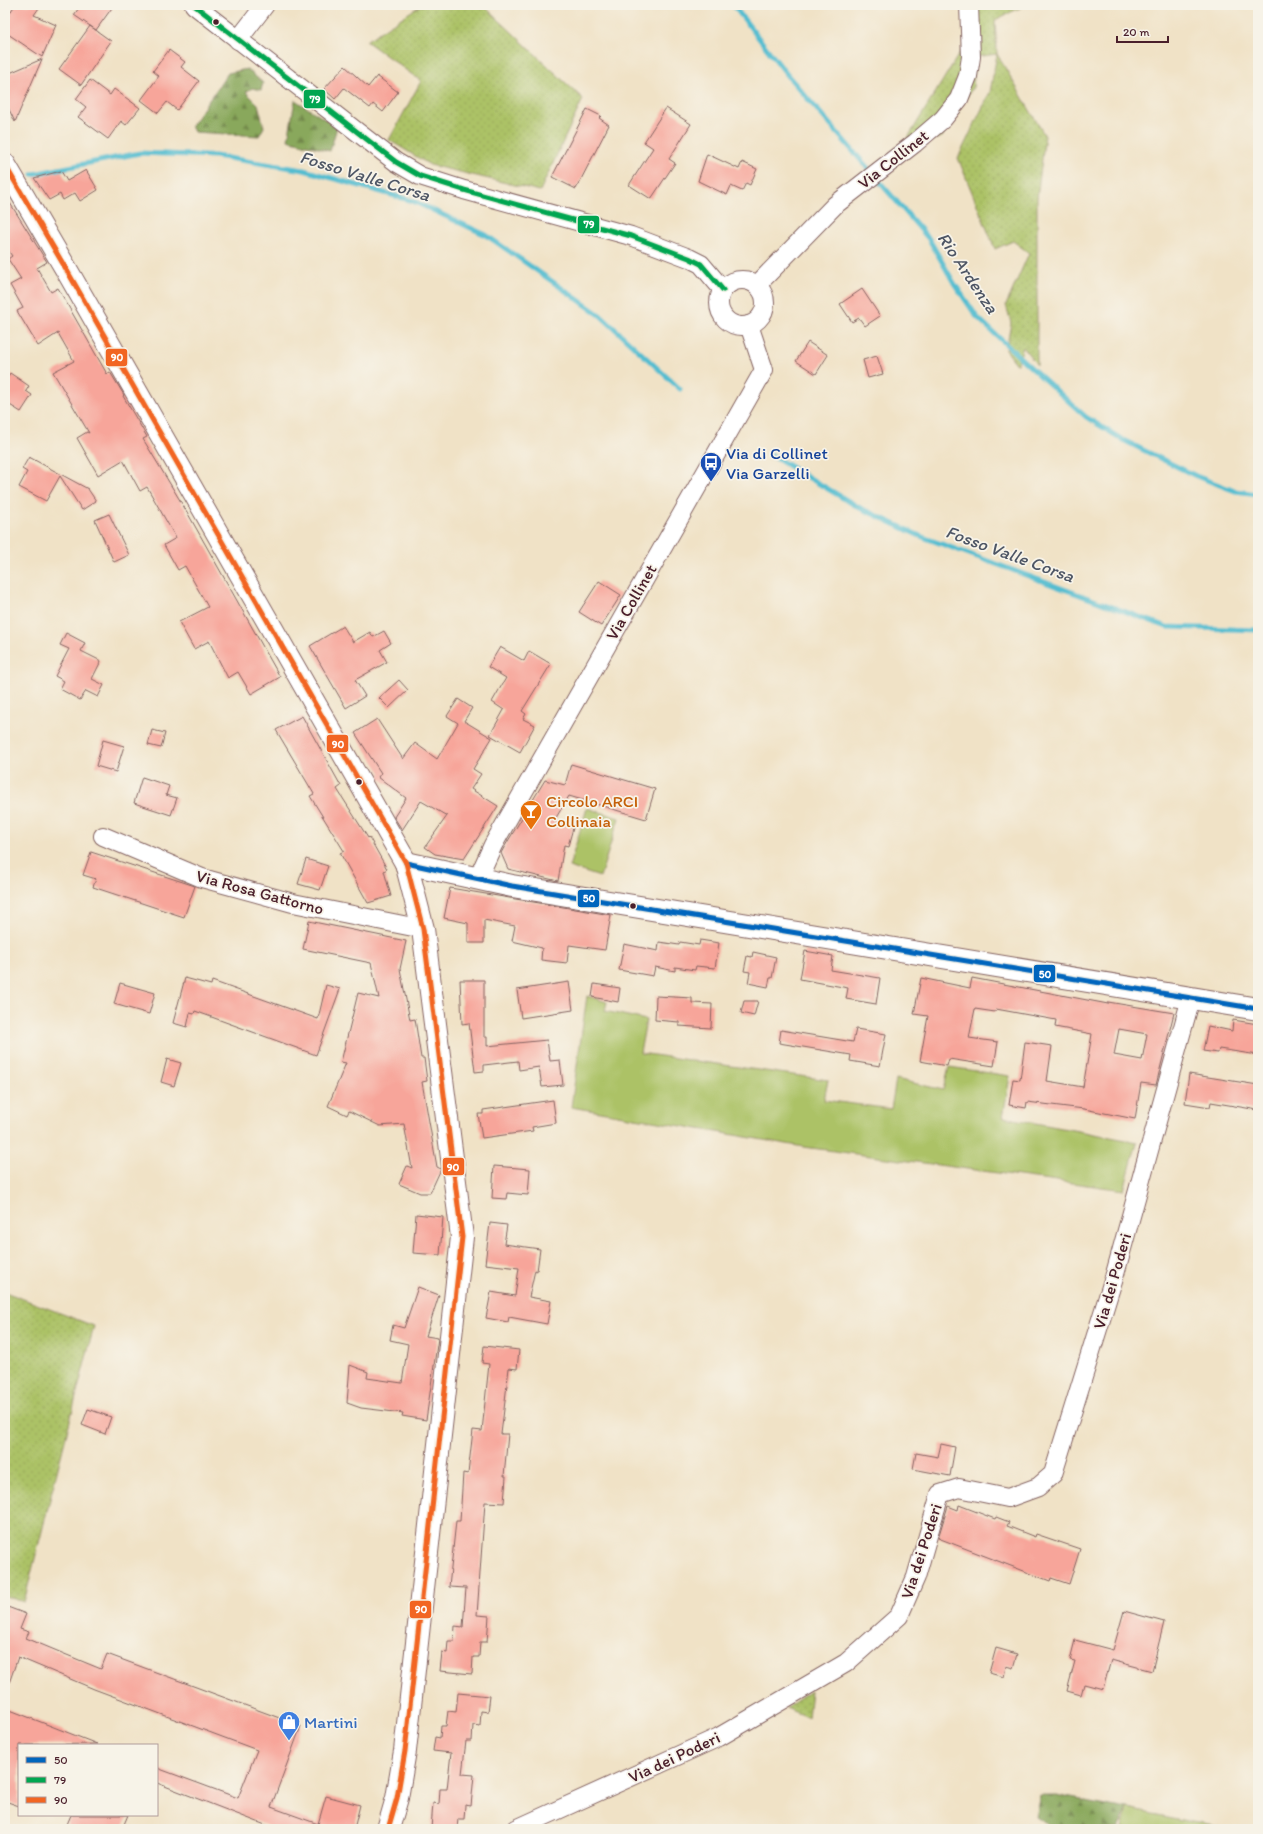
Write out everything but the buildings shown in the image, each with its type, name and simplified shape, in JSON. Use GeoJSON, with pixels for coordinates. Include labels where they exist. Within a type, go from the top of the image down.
{"type":"FeatureCollection","features":[{"type":"Feature","properties":{"kind":"main road"},"geometry":{"type":"LineString","coordinates":[[5,165],[406,863],[423,929],[462,1237],[405,1751],[397,1798],[388,1829]]}},
{"type":"Feature","properties":{"kind":"main road"},"geometry":{"type":"LineString","coordinates":[[406,863],[512,886],[1258,1009]]}},
{"type":"Feature","properties":{"kind":"street"},"geometry":{"type":"LineString","coordinates":[[194,5],[396,162],[420,176],[464,190],[631,236],[701,264],[723,290]]}},
{"type":"Feature","properties":{"kind":"street"},"geometry":{"type":"LineString","coordinates":[[238,40],[265,5]]}},
{"type":"Feature","properties":{"kind":"street","name":"Via Collinet"},"geometry":{"type":"LineString","coordinates":[[758,285],[835,204],[893,160],[943,119],[959,99],[968,76],[971,57],[969,5]]}},
{"type":"Feature","properties":{"kind":"street"},"geometry":{"type":"LineString","coordinates":[[739,280],[751,281],[758,285],[765,297],[764,311],[756,322],[749,325],[735,325],[724,317],[719,303],[723,290],[728,284],[739,280]]}},
{"type":"Feature","properties":{"kind":"street","name":"Via Collinet"},"geometry":{"type":"LineString","coordinates":[[478,878],[493,845],[764,370],[749,325]]}},
{"type":"Feature","properties":{"kind":"street","name":"Via Rosa Gattorno"},"geometry":{"type":"LineString","coordinates":[[103,836],[202,878],[293,903],[423,929]]}},
{"type":"Feature","properties":{"kind":"street","name":"Via dei Poderi"},"geometry":{"type":"LineString","coordinates":[[516,1829],[719,1737],[846,1662],[899,1616],[916,1577],[940,1494],[959,1488],[1008,1498],[1038,1488],[1053,1474],[1115,1274],[1191,998]]}},
{"type":"Feature","properties":{"kind":"green space"},"geometry":{"type":"Polygon","coordinates":[[[421,5],[483,5],[583,99],[540,191],[430,165],[389,140],[421,81],[366,41],[421,5]]]}},
{"type":"Feature","properties":{"kind":"green space"},"geometry":{"type":"Polygon","coordinates":[[[977,5],[1026,5],[995,20],[997,54],[976,57],[973,87],[942,137],[901,149],[968,39],[977,5]]]}},
{"type":"Feature","properties":{"kind":"green space"},"geometry":{"type":"Polygon","coordinates":[[[997,54],[1045,136],[1037,198],[1037,365],[1023,347],[1017,365],[1006,350],[1011,323],[1006,305],[1029,253],[1013,241],[995,249],[958,158],[990,92],[997,54]]]}},
{"type":"Feature","properties":{"kind":"green space"},"geometry":{"type":"Polygon","coordinates":[[[247,69],[263,83],[261,90],[252,88],[246,92],[258,104],[264,127],[259,136],[194,132],[191,126],[228,73],[247,69]]]}},
{"type":"Feature","properties":{"kind":"green space"},"geometry":{"type":"Polygon","coordinates":[[[295,100],[337,127],[330,151],[288,140],[295,100]]]}},
{"type":"Feature","properties":{"kind":"green space"},"geometry":{"type":"Polygon","coordinates":[[[587,808],[619,818],[600,877],[569,867],[587,808]]]}},
{"type":"Feature","properties":{"kind":"green space"},"geometry":{"type":"Polygon","coordinates":[[[587,996],[607,1002],[605,1011],[646,1020],[640,1053],[828,1080],[824,1100],[891,1109],[896,1079],[943,1090],[949,1067],[1010,1076],[1003,1117],[1137,1142],[1124,1190],[804,1147],[571,1107],[587,996]]]}},
{"type":"Feature","properties":{"kind":"green space"},"geometry":{"type":"Polygon","coordinates":[[[5,1292],[94,1326],[24,1602],[5,1596],[5,1292]]]}},
{"type":"Feature","properties":{"kind":"green space"},"geometry":{"type":"Polygon","coordinates":[[[811,1691],[808,1717],[786,1708],[811,1691]]]}},
{"type":"Feature","properties":{"kind":"green space"},"geometry":{"type":"Polygon","coordinates":[[[1040,1795],[1056,1795],[1127,1809],[1118,1829],[1078,1829],[1049,1826],[1035,1817],[1040,1795]]]}},
{"type":"Feature","properties":{"kind":"green space"},"geometry":{"type":"Polygon","coordinates":[[[1127,1809],[1219,1827],[1217,1829],[1122,1829],[1127,1809]]]}},
{"type":"Feature","properties":{"kind":"waterway","name":"Rio Ardenza"},"geometry":{"type":"LineString","coordinates":[[733,5],[789,77],[929,239],[954,283],[977,317],[1026,363],[1086,417],[1123,440],[1196,476],[1235,491],[1258,494]]}},
{"type":"Feature","properties":{"kind":"waterway","name":"Fosso Valle Corsa"},"geometry":{"type":"LineString","coordinates":[[33,174],[140,153],[215,156],[304,170],[413,201],[486,235],[600,315],[680,389]]}},
{"type":"Feature","properties":{"kind":"waterway","name":"Fosso Valle Corsa"},"geometry":{"type":"LineString","coordinates":[[769,454],[860,508],[920,536],[1167,627],[1258,630]]}},
{"type":"Feature","properties":{"kind":"transit line","name":"79"},"geometry":{"type":"LineString","coordinates":[[194,5],[396,162],[420,176],[464,190],[631,236],[701,264],[723,290]]}},
{"type":"Feature","properties":{"kind":"transit line","name":"90"},"geometry":{"type":"LineString","coordinates":[[5,165],[406,863],[423,929],[462,1237],[405,1751],[397,1798],[388,1829]]}},
{"type":"Feature","properties":{"kind":"transit line","name":"50"},"geometry":{"type":"LineString","coordinates":[[406,863],[512,886],[1258,1009]]}},
{"type":"Feature","properties":{"kind":"place","name":"Via di Collinet Via Garzelli"},"geometry":{"type":"Point","coordinates":[711,482]}},
{"type":"Feature","properties":{"kind":"place","name":"Circolo ARCI Collinaia"},"geometry":{"type":"Point","coordinates":[531,830]}},
{"type":"Feature","properties":{"kind":"place","name":"Martini"},"geometry":{"type":"Point","coordinates":[289,1742]}}]}
